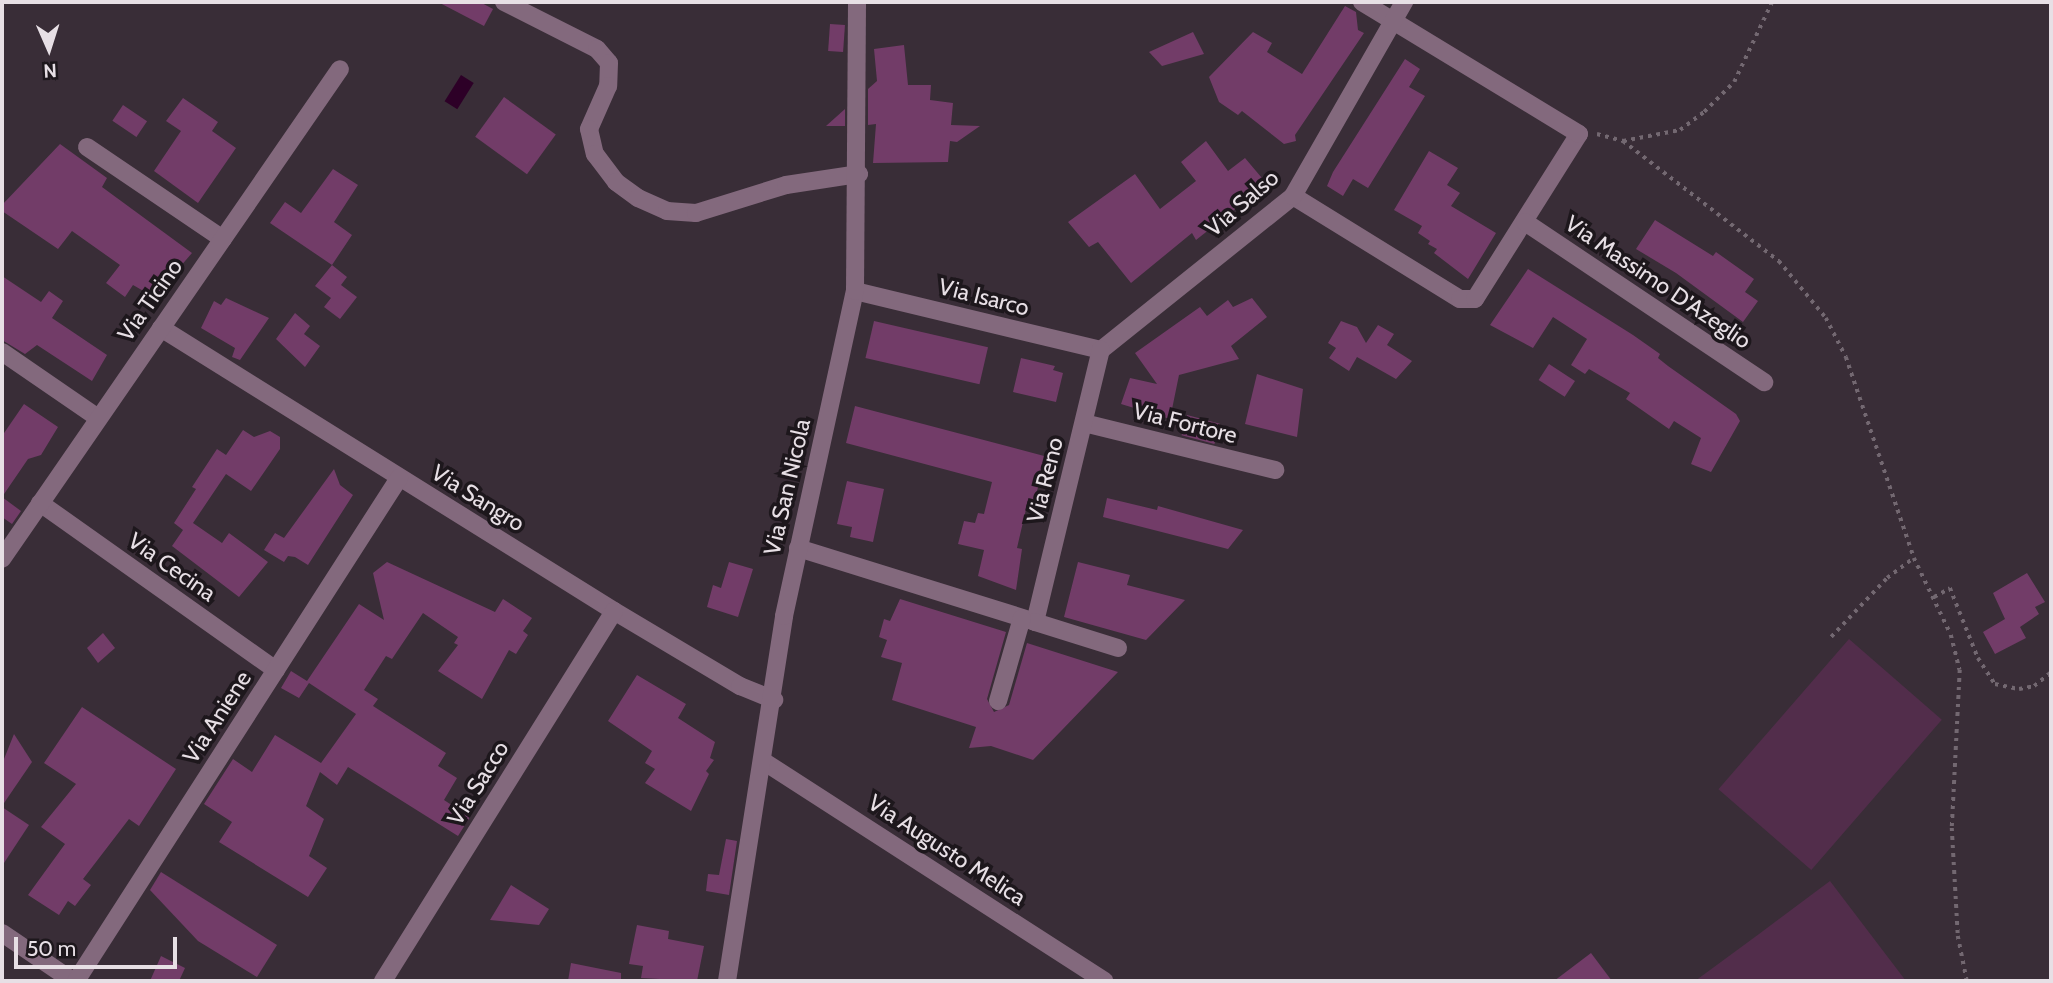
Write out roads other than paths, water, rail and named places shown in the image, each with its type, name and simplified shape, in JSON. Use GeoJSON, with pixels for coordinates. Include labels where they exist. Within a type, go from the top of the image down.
{"type":"FeatureCollection","features":[{"type":"Feature","properties":{"kind":"street"},"geometry":{"type":"LineString","coordinates":[[504,2],[597,49],[609,63],[608,86],[589,129],[595,154],[616,182],[638,198],[667,211],[696,214],[786,185],[859,174]]}},
{"type":"Feature","properties":{"kind":"street","name":"Via San Nicola"},"geometry":{"type":"LineString","coordinates":[[727,981],[798,548],[855,291],[859,174],[857,2]]}},
{"type":"Feature","properties":{"kind":"street"},"geometry":{"type":"LineString","coordinates":[[1293,196],[1460,299],[1475,299],[1579,134],[1363,2]]}},
{"type":"Feature","properties":{"kind":"street","name":"Via Salso"},"geometry":{"type":"LineString","coordinates":[[1101,350],[1293,196],[1404,2]]}},
{"type":"Feature","properties":{"kind":"street","name":"Via Ticino"},"geometry":{"type":"LineString","coordinates":[[2,559],[340,69]]}},
{"type":"Feature","properties":{"kind":"street"},"geometry":{"type":"LineString","coordinates":[[87,147],[223,239]]}},
{"type":"Feature","properties":{"kind":"street","name":"Via Massimo D'Azeglio"},"geometry":{"type":"LineString","coordinates":[[1525,222],[1764,382]]}},
{"type":"Feature","properties":{"kind":"street","name":"Via Isarco"},"geometry":{"type":"LineString","coordinates":[[855,291],[1101,350]]}},
{"type":"Feature","properties":{"kind":"street","name":"Via Sangro"},"geometry":{"type":"LineString","coordinates":[[161,328],[614,611],[740,686],[774,700]]}},
{"type":"Feature","properties":{"kind":"street","name":"Via Reno"},"geometry":{"type":"LineString","coordinates":[[998,701],[1028,620],[1084,423],[1101,350]]}},
{"type":"Feature","properties":{"kind":"street"},"geometry":{"type":"LineString","coordinates":[[2,352],[98,418]]}},
{"type":"Feature","properties":{"kind":"street","name":"Via Fortore"},"geometry":{"type":"LineString","coordinates":[[1084,423],[1275,470]]}},
{"type":"Feature","properties":{"kind":"street","name":"Via Aniene"},"geometry":{"type":"LineString","coordinates":[[74,981],[399,478]]}},
{"type":"Feature","properties":{"kind":"street","name":"Via Cecina"},"geometry":{"type":"LineString","coordinates":[[40,503],[276,670]]}},
{"type":"Feature","properties":{"kind":"street"},"geometry":{"type":"LineString","coordinates":[[798,548],[1118,648]]}},
{"type":"Feature","properties":{"kind":"street","name":"Via Sacco"},"geometry":{"type":"LineString","coordinates":[[383,981],[614,611]]}},
{"type":"Feature","properties":{"kind":"street","name":"Via Augusto Melica"},"geometry":{"type":"LineString","coordinates":[[764,761],[1104,981]]}},
{"type":"Feature","properties":{"kind":"street"},"geometry":{"type":"LineString","coordinates":[[2,933],[74,981]]}}]}
